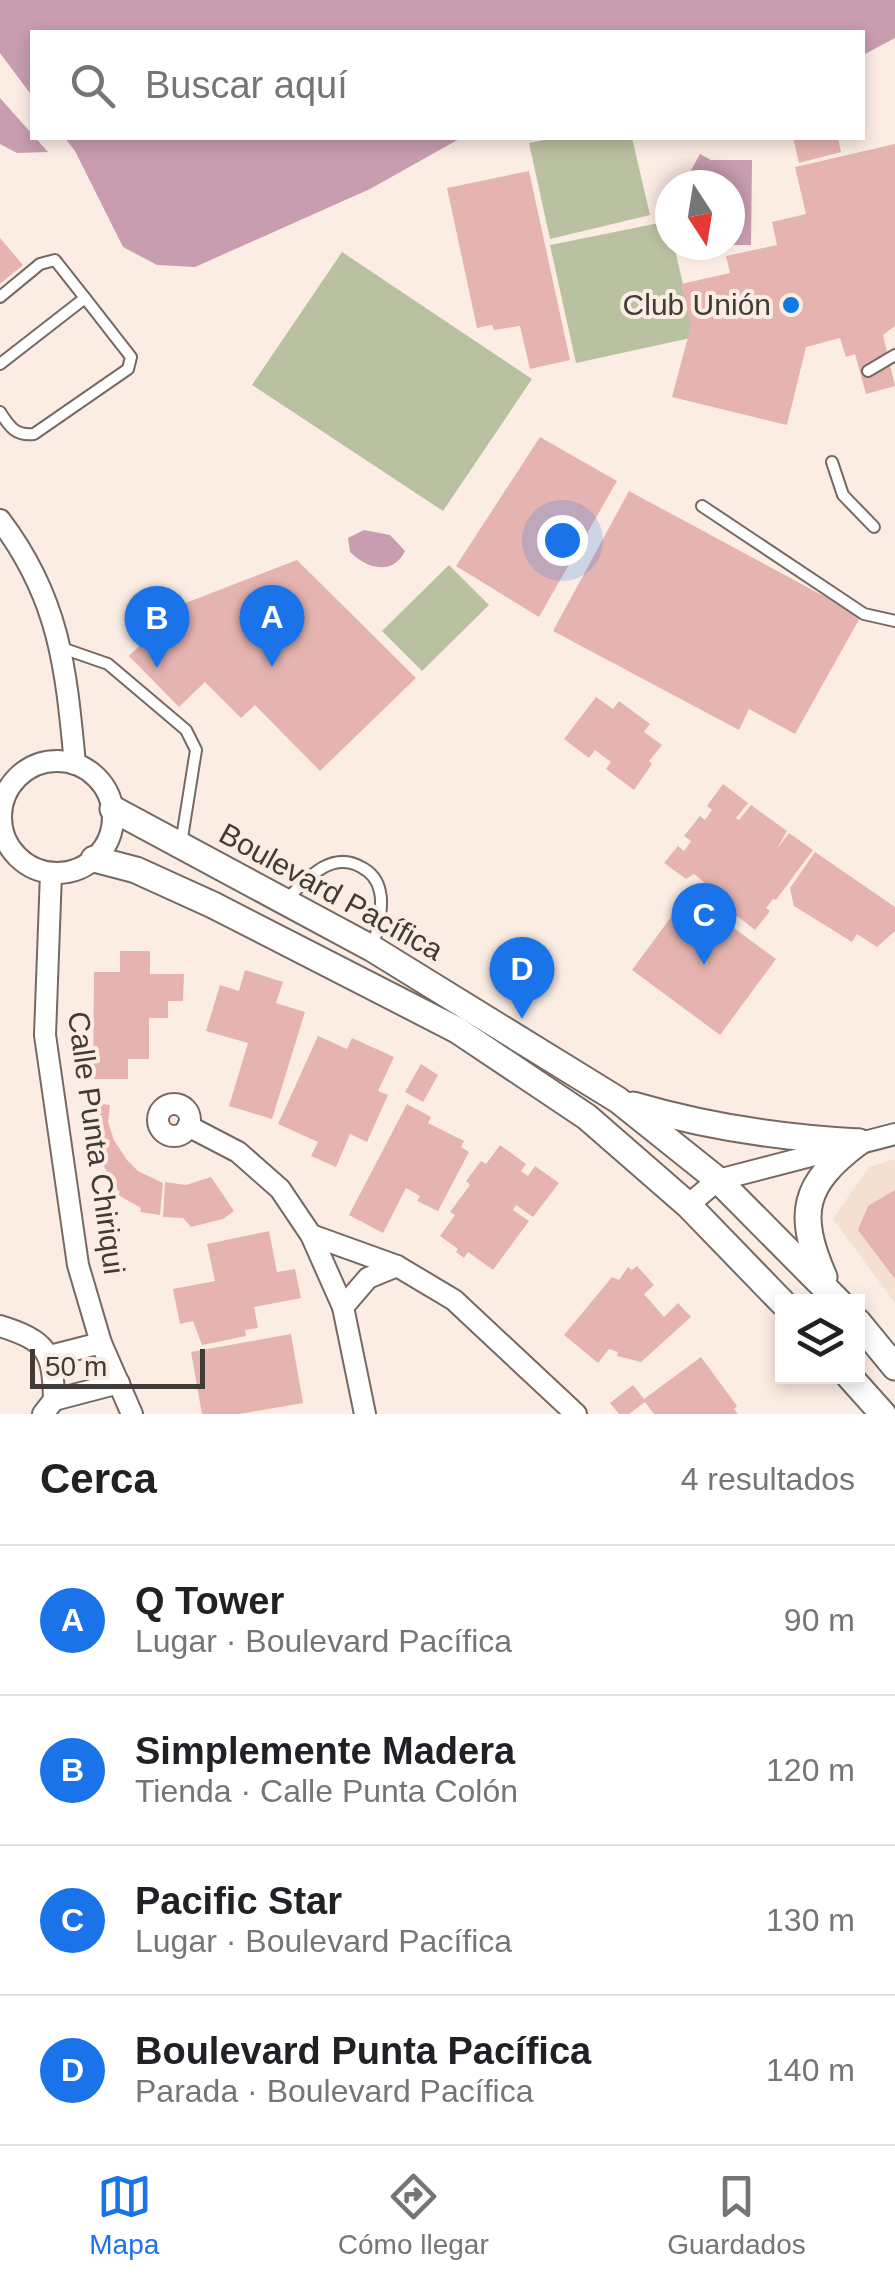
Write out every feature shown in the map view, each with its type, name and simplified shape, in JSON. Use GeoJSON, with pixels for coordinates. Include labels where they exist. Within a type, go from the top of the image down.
{"type":"FeatureCollection","features":[{"type":"Feature","properties":{"kind":"street"},"geometry":{"type":"LineString","coordinates":[[0,520],[30,563],[50,607],[62,648],[75,764]]}},
{"type":"Feature","properties":{"kind":"street"},"geometry":{"type":"LineString","coordinates":[[56,761],[75,764],[100,781],[113,810],[110,836],[94,859],[81,867],[52,873],[33,868],[18,857],[6,842],[0,824],[9,788],[21,774],[38,764],[56,761]]}},
{"type":"Feature","properties":{"kind":"street","name":"Boulevard Pacífica"},"geometry":{"type":"LineString","coordinates":[[113,810],[373,949],[618,1100],[718,1180],[832,1294]]}},
{"type":"Feature","properties":{"kind":"street","name":"Boulevard Pacífica"},"geometry":{"type":"LineString","coordinates":[[94,859],[136,870],[213,905],[457,1030],[587,1118],[688,1205],[775,1295]]}},
{"type":"Feature","properties":{"kind":"street","name":"Calle Punta Chiriqui"},"geometry":{"type":"LineString","coordinates":[[52,873],[46,1035],[78,1266],[102,1342],[132,1414]]}},
{"type":"Feature","properties":{"kind":"street"},"geometry":{"type":"LineString","coordinates":[[618,1100],[732,1130],[795,1139],[860,1142]]}},
{"type":"Feature","properties":{"kind":"street"},"geometry":{"type":"LineString","coordinates":[[188,1126],[238,1152],[252,1164],[280,1189],[311,1234],[342,1307],[365,1414]]}},
{"type":"Feature","properties":{"kind":"street"},"geometry":{"type":"LineString","coordinates":[[688,1205],[718,1180],[895,1134]]}},
{"type":"Feature","properties":{"kind":"street"},"geometry":{"type":"LineString","coordinates":[[833,1294],[812,1250],[807,1222],[811,1193],[830,1167],[860,1142]]}},
{"type":"Feature","properties":{"kind":"street"},"geometry":{"type":"LineString","coordinates":[[311,1234],[398,1266],[454,1300],[576,1414]]}},
{"type":"Feature","properties":{"kind":"street"},"geometry":{"type":"LineString","coordinates":[[342,1307],[368,1278],[398,1266]]}},
{"type":"Feature","properties":{"kind":"street"},"geometry":{"type":"LineString","coordinates":[[0,1326],[40,1342],[50,1356],[49,1407],[120,1383]]}},
{"type":"Feature","properties":{"kind":"street"},"geometry":{"type":"LineString","coordinates":[[865,1331],[895,1367]]}},
{"type":"Feature","properties":{"kind":"street"},"geometry":{"type":"LineString","coordinates":[[50,1356],[102,1342]]}},
{"type":"Feature","properties":{"kind":"street"},"geometry":{"type":"LineString","coordinates":[[857,1384],[883,1414]]}},
{"type":"Feature","properties":{"kind":"lane"},"geometry":{"type":"LineString","coordinates":[[0,297],[40,264],[55,260],[131,357],[128,369],[34,434],[14,431],[0,412]]}},
{"type":"Feature","properties":{"kind":"lane"},"geometry":{"type":"LineString","coordinates":[[0,364],[85,298]]}},
{"type":"Feature","properties":{"kind":"lane"},"geometry":{"type":"LineString","coordinates":[[868,371],[895,354]]}},
{"type":"Feature","properties":{"kind":"lane"},"geometry":{"type":"LineString","coordinates":[[832,462],[843,494],[874,526]]}},
{"type":"Feature","properties":{"kind":"lane"},"geometry":{"type":"LineString","coordinates":[[702,506],[864,614],[895,621]]}},
{"type":"Feature","properties":{"kind":"lane"},"geometry":{"type":"LineString","coordinates":[[62,648],[108,664],[186,730],[196,750],[180,846]]}},
{"type":"Feature","properties":{"kind":"lane"},"geometry":{"type":"LineString","coordinates":[[284,902],[314,872],[331,862],[353,862],[368,871],[380,893],[373,949]]}},
{"type":"Feature","properties":{"kind":"shaded area"},"geometry":{"type":"Polygon","coordinates":[[[0,0],[895,0],[895,38],[865,54],[865,30],[30,30],[30,93],[0,53],[0,0]]]}},
{"type":"Feature","properties":{"kind":"shaded area"},"geometry":{"type":"Polygon","coordinates":[[[0,98],[30,132],[30,140],[37,140],[48,152],[17,153],[0,144],[0,98]]]}},
{"type":"Feature","properties":{"kind":"shaded area"},"geometry":{"type":"Polygon","coordinates":[[[67,140],[457,140],[370,189],[195,267],[157,265],[123,247],[67,140]]]}},
{"type":"Feature","properties":{"kind":"shaded area"},"geometry":{"type":"Polygon","coordinates":[[[700,154],[711,160],[752,160],[751,245],[745,245],[745,170],[691,170],[700,154]]]}},
{"type":"Feature","properties":{"kind":"shaded area"},"geometry":{"type":"Polygon","coordinates":[[[364,530],[390,535],[405,551],[400,559],[379,567],[357,558],[350,552],[348,538],[364,530]]]}},
{"type":"Feature","properties":{"kind":"shaded area"},"geometry":{"type":"Polygon","coordinates":[[[895,1159],[895,1303],[833,1219],[869,1167],[895,1159]]]}},
{"type":"Feature","properties":{"kind":"green space"},"geometry":{"type":"Polygon","coordinates":[[[632,140],[650,215],[550,239],[529,143],[632,140]]]}},
{"type":"Feature","properties":{"kind":"green space"},"geometry":{"type":"Polygon","coordinates":[[[655,224],[655,260],[677,260],[695,337],[576,363],[550,245],[655,224]]]}},
{"type":"Feature","properties":{"kind":"green space"},"geometry":{"type":"Polygon","coordinates":[[[342,252],[532,379],[443,511],[252,385],[342,252]]]}},
{"type":"Feature","properties":{"kind":"green space"},"geometry":{"type":"Polygon","coordinates":[[[449,565],[489,605],[422,671],[382,631],[449,565]]]}},
{"type":"Feature","properties":{"kind":"building"},"geometry":{"type":"Polygon","coordinates":[[[793,140],[838,140],[841,152],[799,163],[793,140]]]}},
{"type":"Feature","properties":{"kind":"building","name":"Club Unión"},"geometry":{"type":"Polygon","coordinates":[[[895,144],[895,326],[883,335],[895,386],[866,394],[855,354],[846,357],[840,338],[806,347],[787,425],[672,397],[691,326],[681,284],[730,273],[727,260],[745,260],[745,252],[777,245],[772,222],[806,214],[795,167],[895,144]]]}},
{"type":"Feature","properties":{"kind":"building"},"geometry":{"type":"Polygon","coordinates":[[[529,171],[570,360],[530,369],[520,326],[477,328],[447,188],[529,171]]]}},
{"type":"Feature","properties":{"kind":"building"},"geometry":{"type":"Polygon","coordinates":[[[0,238],[23,265],[0,284],[0,238]]]}},
{"type":"Feature","properties":{"kind":"building"},"geometry":{"type":"Polygon","coordinates":[[[540,437],[617,481],[539,617],[456,566],[540,437]]]}},
{"type":"Feature","properties":{"kind":"building"},"geometry":{"type":"Polygon","coordinates":[[[629,491],[861,616],[795,734],[749,709],[739,730],[553,631],[629,491]]]}},
{"type":"Feature","properties":{"kind":"building"},"geometry":{"type":"Polygon","coordinates":[[[297,560],[416,678],[320,771],[255,705],[241,718],[205,682],[179,707],[129,656],[183,604],[297,560]]]}},
{"type":"Feature","properties":{"kind":"building"},"geometry":{"type":"Polygon","coordinates":[[[596,697],[613,709],[619,701],[650,724],[644,732],[662,745],[634,790],[606,769],[611,762],[595,750],[589,758],[564,739],[596,697]]]}},
{"type":"Feature","properties":{"kind":"building"},"geometry":{"type":"Polygon","coordinates":[[[723,784],[748,803],[736,818],[739,820],[751,805],[787,831],[777,849],[789,833],[813,850],[766,908],[770,911],[755,930],[732,912],[735,907],[694,874],[686,879],[664,863],[678,846],[684,851],[691,841],[684,836],[700,816],[705,820],[712,810],[707,806],[723,784]]]}},
{"type":"Feature","properties":{"kind":"building"},"geometry":{"type":"Polygon","coordinates":[[[815,852],[895,907],[895,931],[877,947],[857,934],[852,942],[794,906],[790,888],[815,852]]]}},
{"type":"Feature","properties":{"kind":"building"},"geometry":{"type":"Polygon","coordinates":[[[688,894],[776,959],[720,1035],[632,970],[688,894]]]}},
{"type":"Feature","properties":{"kind":"building"},"geometry":{"type":"Polygon","coordinates":[[[120,951],[150,951],[150,974],[184,974],[183,1001],[168,1001],[168,1018],[149,1018],[149,1059],[128,1059],[128,1079],[93,1079],[94,972],[120,972],[120,951]]]}},
{"type":"Feature","properties":{"kind":"building"},"geometry":{"type":"Polygon","coordinates":[[[245,970],[283,982],[276,1003],[305,1012],[272,1119],[229,1106],[248,1043],[206,1031],[220,985],[239,991],[245,970]]]}},
{"type":"Feature","properties":{"kind":"building"},"geometry":{"type":"Polygon","coordinates":[[[318,1036],[347,1049],[352,1038],[394,1057],[378,1091],[388,1095],[367,1142],[350,1134],[336,1167],[311,1156],[318,1142],[278,1124],[318,1036]]]}},
{"type":"Feature","properties":{"kind":"building"},"geometry":{"type":"Polygon","coordinates":[[[421,1064],[438,1075],[423,1102],[405,1092],[421,1064]]]}},
{"type":"Feature","properties":{"kind":"building"},"geometry":{"type":"Polygon","coordinates":[[[93,1103],[110,1105],[108,1122],[127,1160],[138,1171],[163,1183],[160,1215],[140,1212],[141,1208],[118,1195],[120,1192],[106,1178],[109,1175],[94,1150],[90,1124],[93,1103]]]}},
{"type":"Feature","properties":{"kind":"building"},"geometry":{"type":"Polygon","coordinates":[[[407,1104],[431,1117],[428,1123],[464,1141],[461,1147],[469,1152],[438,1211],[417,1201],[420,1196],[406,1188],[383,1233],[349,1215],[407,1104]]]}},
{"type":"Feature","properties":{"kind":"building"},"geometry":{"type":"Polygon","coordinates":[[[500,1145],[526,1164],[521,1171],[528,1176],[535,1166],[559,1183],[533,1217],[516,1205],[513,1210],[529,1221],[493,1270],[468,1252],[464,1258],[440,1236],[455,1215],[450,1212],[470,1185],[466,1181],[500,1145]]]}},
{"type":"Feature","properties":{"kind":"building"},"geometry":{"type":"Polygon","coordinates":[[[211,1177],[234,1211],[223,1219],[191,1227],[183,1218],[163,1217],[165,1182],[186,1185],[211,1177]]]}},
{"type":"Feature","properties":{"kind":"building"},"geometry":{"type":"Polygon","coordinates":[[[895,1190],[895,1279],[858,1230],[868,1206],[895,1190]]]}},
{"type":"Feature","properties":{"kind":"building"},"geometry":{"type":"Polygon","coordinates":[[[269,1231],[277,1272],[295,1269],[301,1298],[254,1307],[258,1328],[245,1330],[246,1336],[202,1345],[193,1321],[180,1324],[173,1289],[215,1281],[207,1244],[269,1231]]]}},
{"type":"Feature","properties":{"kind":"building"},"geometry":{"type":"Polygon","coordinates":[[[637,1266],[654,1285],[644,1294],[664,1317],[678,1303],[691,1317],[641,1362],[617,1356],[618,1352],[609,1349],[598,1363],[564,1335],[612,1277],[619,1280],[628,1267],[632,1270],[637,1266]]]}},
{"type":"Feature","properties":{"kind":"building"},"geometry":{"type":"Polygon","coordinates":[[[291,1334],[303,1403],[239,1414],[202,1414],[191,1352],[291,1334]]]}},
{"type":"Feature","properties":{"kind":"building"},"geometry":{"type":"Polygon","coordinates":[[[701,1357],[737,1406],[734,1409],[738,1414],[654,1414],[645,1402],[629,1414],[619,1414],[610,1403],[633,1385],[644,1399],[701,1357]]]}},
{"type":"Feature","properties":{"kind":"place","name":"Club Unión"},"geometry":{"type":"Point","coordinates":[791,305]}},
{"type":"Feature","properties":{"kind":"place","name":"Q Tower"},"geometry":{"type":"Point","coordinates":[272,667]}},
{"type":"Feature","properties":{"kind":"place","name":"Simplemente Madera"},"geometry":{"type":"Point","coordinates":[157,668]}},
{"type":"Feature","properties":{"kind":"place","name":"Pacific Star"},"geometry":{"type":"Point","coordinates":[704,965]}},
{"type":"Feature","properties":{"kind":"place","name":"Boulevard Punta Pacífica"},"geometry":{"type":"Point","coordinates":[522,1019]}}]}
